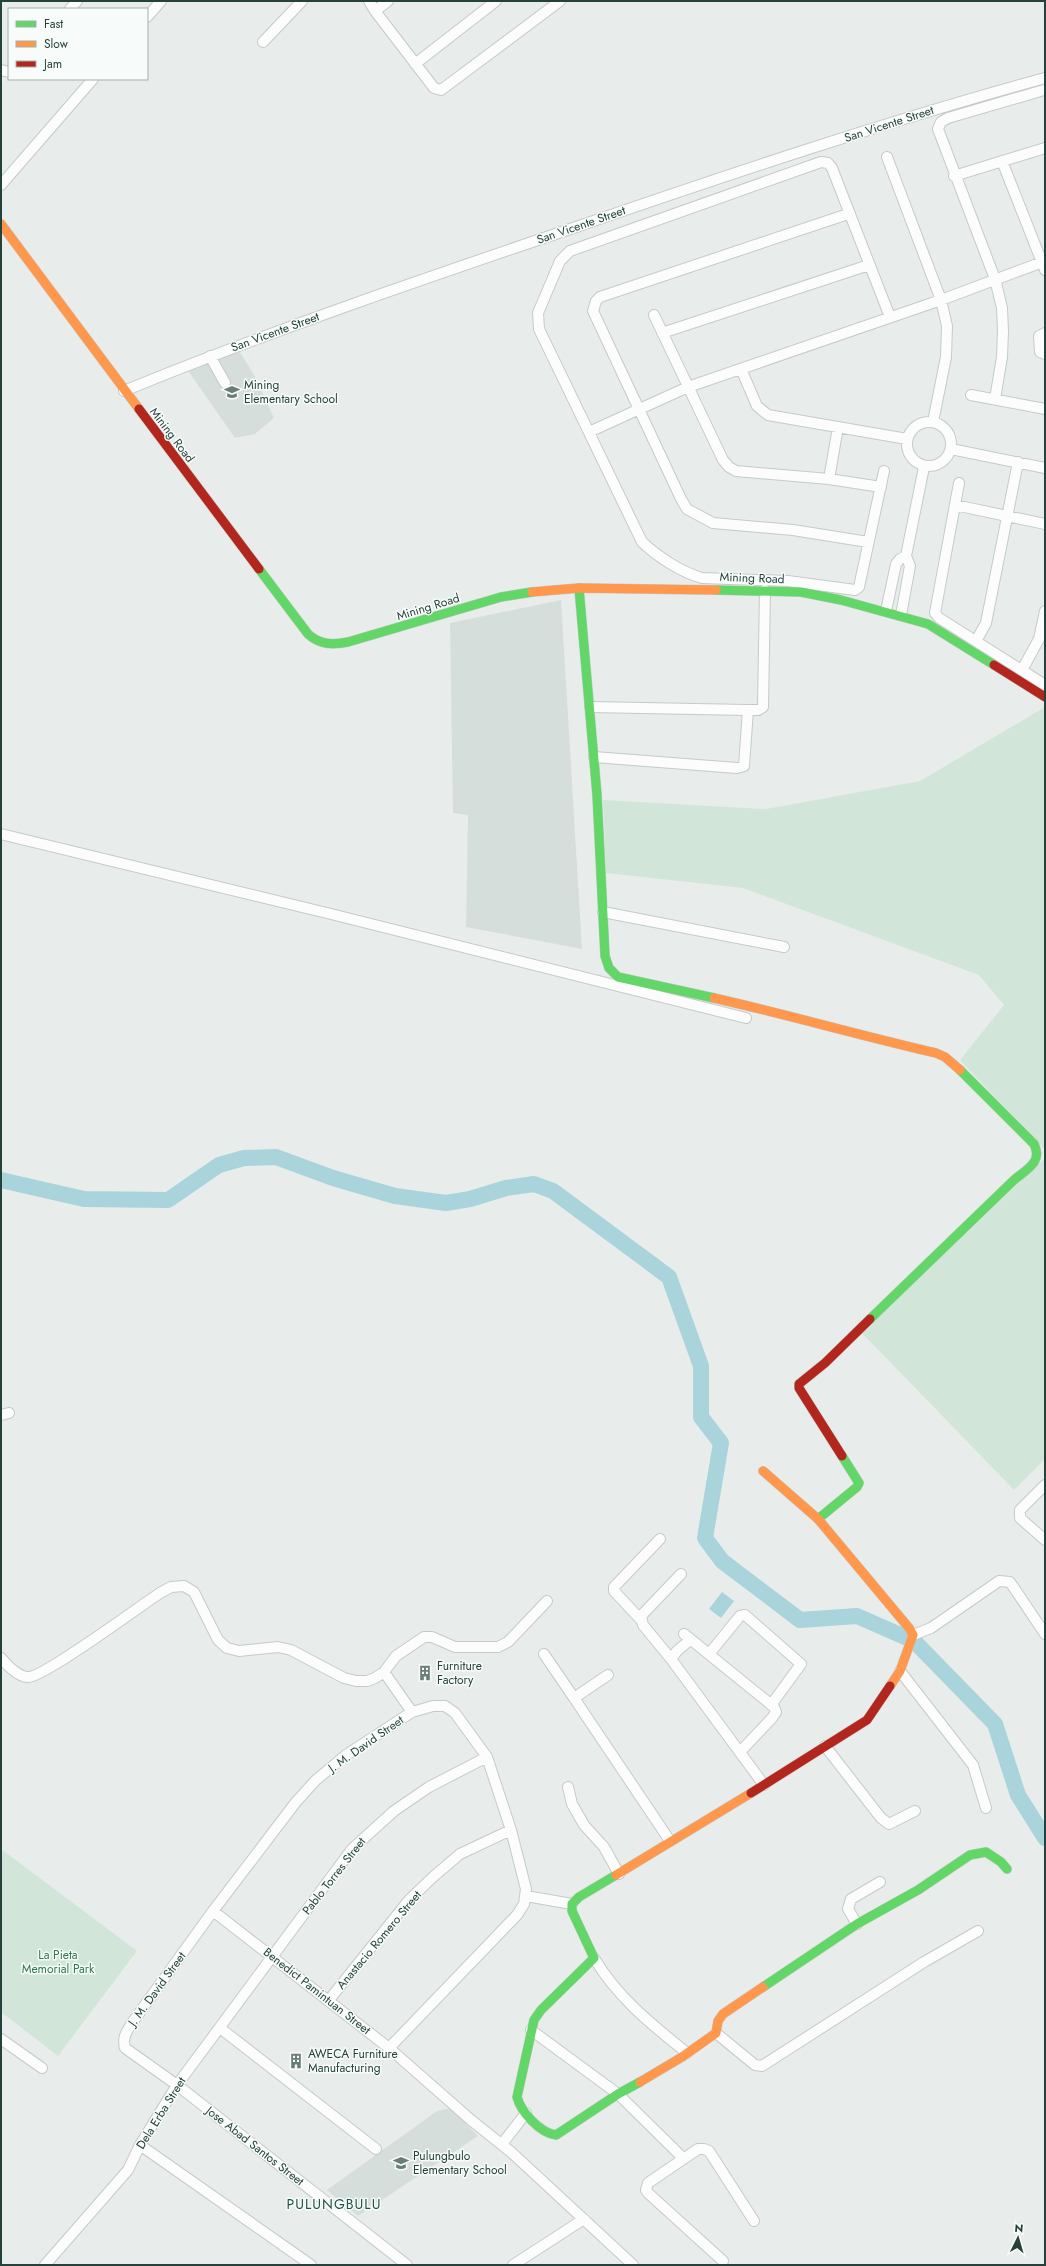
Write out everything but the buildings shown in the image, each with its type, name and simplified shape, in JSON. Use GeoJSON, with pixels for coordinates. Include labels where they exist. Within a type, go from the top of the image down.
{"type":"FeatureCollection","features":[{"type":"Feature","properties":{"kind":"street"},"geometry":{"type":"LineString","coordinates":[[148,16],[161,1]]}},
{"type":"Feature","properties":{"kind":"street"},"geometry":{"type":"LineString","coordinates":[[263,42],[302,1]]}},
{"type":"Feature","properties":{"kind":"street"},"geometry":{"type":"LineString","coordinates":[[369,1],[434,88],[441,90],[560,1]]}},
{"type":"Feature","properties":{"kind":"street"},"geometry":{"type":"LineString","coordinates":[[375,11],[388,1]]}},
{"type":"Feature","properties":{"kind":"street"},"geometry":{"type":"LineString","coordinates":[[415,64],[496,1]]}},
{"type":"Feature","properties":{"kind":"street","name":"San Vicente Street"},"geometry":{"type":"LineString","coordinates":[[124,391],[210,356],[490,256],[726,176],[977,96],[1045,78]]}},
{"type":"Feature","properties":{"kind":"street"},"geometry":{"type":"LineString","coordinates":[[1,185],[92,80]]}},
{"type":"Feature","properties":{"kind":"street"},"geometry":{"type":"LineString","coordinates":[[995,399],[1003,331],[1002,308],[995,280],[954,176],[938,129],[941,122],[1044,90]]}},
{"type":"Feature","properties":{"kind":"street"},"geometry":{"type":"LineString","coordinates":[[954,176],[1045,148]]}},
{"type":"Feature","properties":{"kind":"street"},"geometry":{"type":"LineString","coordinates":[[887,157],[941,300],[947,326],[946,357],[933,422]]}},
{"type":"Feature","properties":{"kind":"street"},"geometry":{"type":"LineString","coordinates":[[589,432],[688,387],[741,370],[1044,264],[1002,161]]}},
{"type":"Feature","properties":{"kind":"street"},"geometry":{"type":"LineString","coordinates":[[884,471],[868,542],[860,587],[855,590],[788,580],[702,578],[690,574],[650,550],[642,542],[539,329],[538,313],[560,261],[570,250],[821,162],[828,163],[832,168],[848,214],[890,317]]}},
{"type":"Feature","properties":{"kind":"street"},"geometry":{"type":"LineString","coordinates":[[848,214],[600,297],[594,306],[594,316],[680,499],[687,509],[713,523],[793,530],[868,542]]}},
{"type":"Feature","properties":{"kind":"street","name":"Mining Road"},"geometry":{"type":"LineString","coordinates":[[1,224],[124,391],[303,629],[313,640],[320,643],[329,644],[348,642],[501,597],[529,592],[579,588],[765,590],[801,592],[901,615],[928,624],[1045,697]]}},
{"type":"Feature","properties":{"kind":"street"},"geometry":{"type":"LineString","coordinates":[[662,333],[869,265]]}},
{"type":"Feature","properties":{"kind":"street"},"geometry":{"type":"LineString","coordinates":[[654,315],[723,460],[729,467],[736,471],[829,479],[881,487]]}},
{"type":"Feature","properties":{"kind":"street"},"geometry":{"type":"LineString","coordinates":[[1045,332],[1038,336],[1040,352],[1045,354]]}},
{"type":"Feature","properties":{"kind":"street"},"geometry":{"type":"LineString","coordinates":[[210,356],[225,383]]}},
{"type":"Feature","properties":{"kind":"street"},"geometry":{"type":"LineString","coordinates":[[741,370],[757,406],[768,415],[907,439]]}},
{"type":"Feature","properties":{"kind":"street"},"geometry":{"type":"LineString","coordinates":[[971,394],[1045,409]]}},
{"type":"Feature","properties":{"kind":"street"},"geometry":{"type":"LineString","coordinates":[[933,422],[940,424],[949,435],[951,449],[944,461],[938,465],[924,466],[912,460],[906,446],[907,439],[914,428],[919,424],[933,422]]}},
{"type":"Feature","properties":{"kind":"street"},"geometry":{"type":"LineString","coordinates":[[829,479],[838,427]]}},
{"type":"Feature","properties":{"kind":"street"},"geometry":{"type":"LineString","coordinates":[[951,449],[1045,468]]}},
{"type":"Feature","properties":{"kind":"street"},"geometry":{"type":"LineString","coordinates":[[976,641],[986,622],[1018,462]]}},
{"type":"Feature","properties":{"kind":"street"},"geometry":{"type":"LineString","coordinates":[[901,615],[910,566],[906,556],[924,466]]}},
{"type":"Feature","properties":{"kind":"street"},"geometry":{"type":"LineString","coordinates":[[959,483],[935,613],[939,618],[1045,685]]}},
{"type":"Feature","properties":{"kind":"street"},"geometry":{"type":"LineString","coordinates":[[955,505],[1045,524]]}},
{"type":"Feature","properties":{"kind":"street"},"geometry":{"type":"LineString","coordinates":[[886,612],[896,564],[900,559],[906,556]]}},
{"type":"Feature","properties":{"kind":"street"},"geometry":{"type":"LineString","coordinates":[[579,588],[594,757],[605,956],[609,968],[618,977],[786,1014],[841,1031],[923,1049],[945,1057],[965,1074],[1034,1144],[1038,1152],[1036,1162],[1014,1180],[826,1363],[799,1384],[799,1388],[859,1483],[858,1487],[818,1519]]}},
{"type":"Feature","properties":{"kind":"street"},"geometry":{"type":"LineString","coordinates":[[891,588],[906,591]]}},
{"type":"Feature","properties":{"kind":"street"},"geometry":{"type":"LineString","coordinates":[[590,707],[748,710],[758,710],[763,707],[765,590]]}},
{"type":"Feature","properties":{"kind":"street"},"geometry":{"type":"LineString","coordinates":[[1022,670],[1039,639],[1045,611]]}},
{"type":"Feature","properties":{"kind":"street"},"geometry":{"type":"LineString","coordinates":[[594,757],[738,768],[744,766],[748,710]]}},
{"type":"Feature","properties":{"kind":"street"},"geometry":{"type":"LineString","coordinates":[[1,834],[746,1018]]}},
{"type":"Feature","properties":{"kind":"street"},"geometry":{"type":"LineString","coordinates":[[603,912],[784,947]]}},
{"type":"Feature","properties":{"kind":"street"},"geometry":{"type":"LineString","coordinates":[[601,981],[609,968]]}},
{"type":"Feature","properties":{"kind":"street"},"geometry":{"type":"LineString","coordinates":[[763,1471],[818,1519],[866,1574],[911,1639]]}},
{"type":"Feature","properties":{"kind":"street"},"geometry":{"type":"LineString","coordinates":[[1043,1490],[1020,1510],[1019,1514],[1020,1518],[1045,1540]]}},
{"type":"Feature","properties":{"kind":"street"},"geometry":{"type":"LineString","coordinates":[[660,1540],[614,1587],[614,1591],[642,1621],[764,1785]]}},
{"type":"Feature","properties":{"kind":"street"},"geometry":{"type":"LineString","coordinates":[[642,1621],[643,1613],[681,1574]]}},
{"type":"Feature","properties":{"kind":"street"},"geometry":{"type":"LineString","coordinates":[[687,2053],[636,2011],[608,1980],[594,1958],[572,1911],[572,1904],[579,1896],[619,1874],[867,1720],[900,1671],[911,1639],[931,1628],[999,1581],[1004,1580],[1010,1582],[1045,1634]]}},
{"type":"Feature","properties":{"kind":"street"},"geometry":{"type":"LineString","coordinates":[[1,1658],[23,1677],[33,1677],[55,1665],[160,1593],[171,1587],[184,1586],[194,1592],[218,1640],[227,1648],[238,1651],[278,1647],[291,1650],[344,1678],[356,1681],[367,1681],[384,1672],[396,1656],[424,1637],[432,1637],[455,1647],[498,1647],[508,1642],[547,1601]]}},
{"type":"Feature","properties":{"kind":"street"},"geometry":{"type":"LineString","coordinates":[[709,1654],[740,1616],[744,1615],[802,1664],[771,1705]]}},
{"type":"Feature","properties":{"kind":"street"},"geometry":{"type":"LineString","coordinates":[[671,1659],[688,1637],[771,1705],[776,1712],[740,1752]]}},
{"type":"Feature","properties":{"kind":"street"},"geometry":{"type":"LineString","coordinates":[[544,1654],[670,1841]]}},
{"type":"Feature","properties":{"kind":"street"},"geometry":{"type":"LineString","coordinates":[[900,1671],[973,1765],[986,1808]]}},
{"type":"Feature","properties":{"kind":"street"},"geometry":{"type":"LineString","coordinates":[[384,1672],[412,1712]]}},
{"type":"Feature","properties":{"kind":"street"},"geometry":{"type":"LineString","coordinates":[[574,1698],[608,1675]]}},
{"type":"Feature","properties":{"kind":"street","name":"J. M. David Street"},"geometry":{"type":"LineString","coordinates":[[123,2042],[124,2036],[132,2023],[213,1911],[296,1802],[316,1780],[346,1755],[412,1712],[433,1706],[445,1706],[455,1713],[487,1757],[511,1830],[526,1896]]}},
{"type":"Feature","properties":{"kind":"street"},"geometry":{"type":"LineString","coordinates":[[825,1746],[881,1818],[889,1824],[915,1811]]}},
{"type":"Feature","properties":{"kind":"street","name":"Pablo Torres Street"},"geometry":{"type":"LineString","coordinates":[[272,1956],[352,1849],[372,1829],[394,1811],[429,1787],[487,1757]]}},
{"type":"Feature","properties":{"kind":"street"},"geometry":{"type":"LineString","coordinates":[[568,1786],[572,1804],[584,1825],[604,1847],[619,1874]]}},
{"type":"Feature","properties":{"kind":"street","name":"Anastacio Romero Street"},"geometry":{"type":"LineString","coordinates":[[329,2000],[409,1900],[433,1877],[460,1854],[511,1830]]}},
{"type":"Feature","properties":{"kind":"street"},"geometry":{"type":"LineString","coordinates":[[594,1958],[541,2010],[534,2020],[531,2030],[517,2097],[518,2103],[526,2113],[553,2136],[618,2094],[652,2076],[687,2053],[716,2033],[720,2016],[857,1924],[918,1890],[970,1854],[986,1852],[1001,1862],[1007,1869]]}},
{"type":"Feature","properties":{"kind":"street"},"geometry":{"type":"LineString","coordinates":[[857,1924],[848,1909],[851,1899],[880,1882]]}},
{"type":"Feature","properties":{"kind":"street"},"geometry":{"type":"LineString","coordinates":[[389,2048],[517,1915],[526,1896],[572,1904]]}},
{"type":"Feature","properties":{"kind":"street","name":"Benedict Pamintuan Street"},"geometry":{"type":"LineString","coordinates":[[213,1911],[389,2048],[471,2120],[502,2144],[634,2265]]}},
{"type":"Feature","properties":{"kind":"street"},"geometry":{"type":"LineString","coordinates":[[716,2033],[755,2065],[762,2066],[924,1962],[978,1931]]}},
{"type":"Feature","properties":{"kind":"street","name":"Dela Erba Street"},"geometry":{"type":"LineString","coordinates":[[45,2265],[128,2170],[140,2145],[177,2085],[272,1956]]}},
{"type":"Feature","properties":{"kind":"street"},"geometry":{"type":"LineString","coordinates":[[220,2028],[376,2149]]}},
{"type":"Feature","properties":{"kind":"street"},"geometry":{"type":"LineString","coordinates":[[531,2030],[618,2094],[684,2159]]}},
{"type":"Feature","properties":{"kind":"street"},"geometry":{"type":"LineString","coordinates":[[1,2039],[42,2068]]}},
{"type":"Feature","properties":{"kind":"street","name":"Jose Abad Santos Street"},"geometry":{"type":"LineString","coordinates":[[123,2042],[124,2048],[177,2085],[407,2265]]}},
{"type":"Feature","properties":{"kind":"street"},"geometry":{"type":"LineString","coordinates":[[502,2144],[526,2113]]}},
{"type":"Feature","properties":{"kind":"street"},"geometry":{"type":"LineString","coordinates":[[140,2145],[311,2265]]}},
{"type":"Feature","properties":{"kind":"street"},"geometry":{"type":"LineString","coordinates":[[723,2261],[646,2190],[648,2183],[698,2149],[709,2151],[754,2221]]}},
{"type":"Feature","properties":{"kind":"street"},"geometry":{"type":"LineString","coordinates":[[513,2265],[584,2219]]}},
{"type":"Feature","properties":{"kind":"shaded area","name":"Mining Elementary School"},"geometry":{"type":"Polygon","coordinates":[[[238,349],[253,373],[274,418],[255,434],[235,438],[186,368],[238,349]]]}},
{"type":"Feature","properties":{"kind":"shaded area"},"geometry":{"type":"Polygon","coordinates":[[[561,600],[582,949],[466,927],[468,815],[453,813],[450,623],[561,600]]]}},
{"type":"Feature","properties":{"kind":"shaded area","name":"Pulungbulo Elementary School"},"geometry":{"type":"Polygon","coordinates":[[[450,2108],[478,2136],[358,2216],[327,2190],[437,2111],[450,2108]]]}},
{"type":"Feature","properties":{"kind":"green space"},"geometry":{"type":"Polygon","coordinates":[[[1045,707],[1045,1150],[960,1060],[1004,1005],[979,975],[743,888],[606,873],[603,800],[766,809],[920,781],[1045,707]]]}},
{"type":"Feature","properties":{"kind":"green space"},"geometry":{"type":"Polygon","coordinates":[[[1045,1158],[1045,1459],[1014,1490],[862,1333],[1045,1158]]]}},
{"type":"Feature","properties":{"kind":"green space","name":"La Pieta Memorial Park"},"geometry":{"type":"Polygon","coordinates":[[[1,1849],[137,1951],[58,2056],[1,2012],[1,1849]]]}},
{"type":"Feature","properties":{"kind":"water"},"geometry":{"type":"Polygon","coordinates":[[[722,1592],[734,1601],[721,1618],[709,1609],[722,1592]]]}},
{"type":"Feature","properties":{"kind":"waterway"},"geometry":{"type":"LineString","coordinates":[[1,1180],[84,1199],[168,1200],[219,1165],[244,1158],[276,1157],[333,1178],[395,1196],[446,1203],[470,1199],[506,1188],[534,1184],[553,1191],[669,1277],[701,1366],[701,1417],[721,1443],[705,1538],[722,1561],[800,1620],[857,1616],[914,1641],[995,1724],[1018,1795],[1045,1838]]}},
{"type":"Feature","properties":{"kind":"traffic: fast"},"geometry":{"type":"LineString","coordinates":[[259,569],[308,634],[317,640],[332,644],[348,642],[501,597],[532,592]]}},
{"type":"Feature","properties":{"kind":"traffic: fast"},"geometry":{"type":"LineString","coordinates":[[579,588],[597,795],[605,956],[609,968],[618,977],[714,998]]}},
{"type":"Feature","properties":{"kind":"traffic: fast"},"geometry":{"type":"LineString","coordinates":[[716,590],[801,592],[841,600],[928,624],[994,665]]}},
{"type":"Feature","properties":{"kind":"traffic: fast"},"geometry":{"type":"LineString","coordinates":[[870,1319],[1014,1180],[1028,1169],[1035,1160],[1036,1150],[1034,1144],[960,1070]]}},
{"type":"Feature","properties":{"kind":"traffic: fast"},"geometry":{"type":"LineString","coordinates":[[818,1519],[857,1487],[859,1483],[842,1456]]}},
{"type":"Feature","properties":{"kind":"traffic: fast"},"geometry":{"type":"LineString","coordinates":[[763,1987],[857,1924],[918,1890],[970,1855],[986,1852],[1001,1862],[1007,1869]]}},
{"type":"Feature","properties":{"kind":"traffic: fast"},"geometry":{"type":"LineString","coordinates":[[616,1875],[579,1897],[572,1904],[572,1911],[594,1958],[541,2010],[534,2020],[517,2097],[519,2103],[532,2121],[544,2130],[556,2135],[618,2094],[640,2082]]}},
{"type":"Feature","properties":{"kind":"traffic: slow"},"geometry":{"type":"LineString","coordinates":[[1,224],[139,409]]}},
{"type":"Feature","properties":{"kind":"traffic: slow"},"geometry":{"type":"LineString","coordinates":[[532,592],[579,588],[716,590]]}},
{"type":"Feature","properties":{"kind":"traffic: slow"},"geometry":{"type":"LineString","coordinates":[[714,998],[936,1053],[945,1057],[960,1070]]}},
{"type":"Feature","properties":{"kind":"traffic: slow"},"geometry":{"type":"LineString","coordinates":[[763,1471],[818,1519],[909,1628],[913,1635],[900,1671],[890,1686]]}},
{"type":"Feature","properties":{"kind":"traffic: slow"},"geometry":{"type":"LineString","coordinates":[[616,1875],[751,1793]]}},
{"type":"Feature","properties":{"kind":"traffic: slow"},"geometry":{"type":"LineString","coordinates":[[640,2082],[682,2057],[716,2033],[718,2021],[723,2014],[763,1987]]}},
{"type":"Feature","properties":{"kind":"traffic: jam"},"geometry":{"type":"LineString","coordinates":[[139,409],[259,569]]}},
{"type":"Feature","properties":{"kind":"traffic: jam"},"geometry":{"type":"LineString","coordinates":[[994,665],[1045,697]]}},
{"type":"Feature","properties":{"kind":"traffic: jam"},"geometry":{"type":"LineString","coordinates":[[842,1456],[799,1388],[799,1384],[825,1363],[870,1319]]}},
{"type":"Feature","properties":{"kind":"traffic: jam"},"geometry":{"type":"LineString","coordinates":[[751,1793],[867,1720],[890,1686]]}},
{"type":"Feature","properties":{"kind":"place","name":"Mining Elementary School"},"geometry":{"type":"Point","coordinates":[232,392]}},
{"type":"Feature","properties":{"kind":"place","name":"Furniture Factory"},"geometry":{"type":"Point","coordinates":[425,1673]}},
{"type":"Feature","properties":{"kind":"place","name":"AWECA Furniture Manufacturing"},"geometry":{"type":"Point","coordinates":[296,2061]}},
{"type":"Feature","properties":{"kind":"place","name":"Pulungbulo Elementary School"},"geometry":{"type":"Point","coordinates":[401,2163]}},
{"type":"Feature","properties":{"kind":"district","name":"PULUNGBULU"},"geometry":{"type":"Point","coordinates":[334,2204]}}]}
